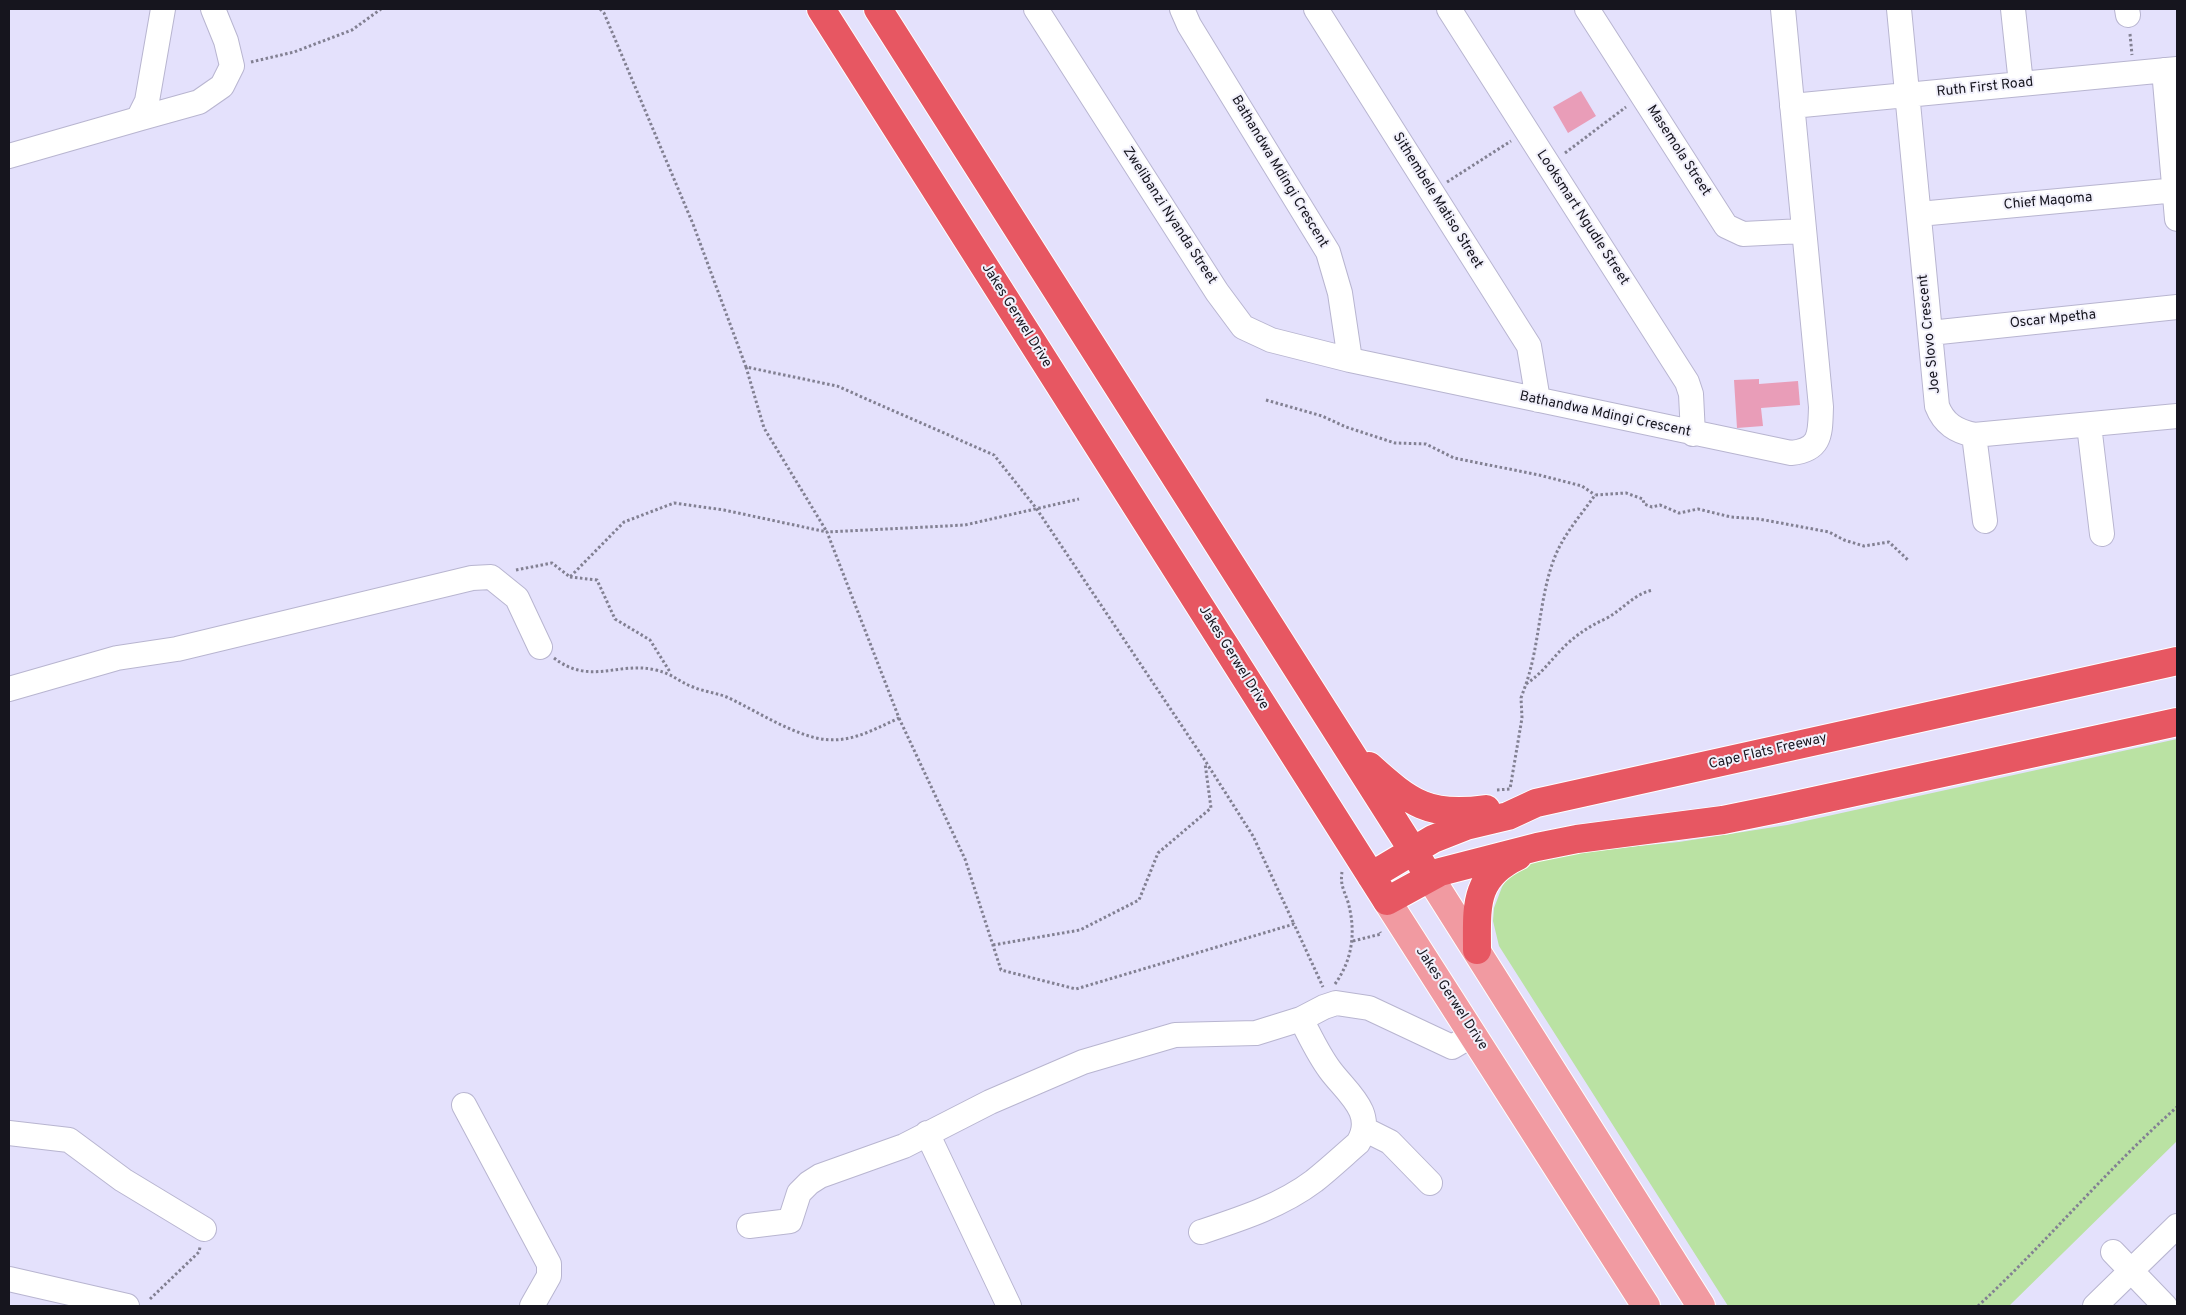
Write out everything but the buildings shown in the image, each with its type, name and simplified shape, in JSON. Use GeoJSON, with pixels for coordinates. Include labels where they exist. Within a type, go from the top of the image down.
{"type":"FeatureCollection","features":[{"type":"Feature","properties":{"kind":"highway","name":"Jakes Gerwel Drive"},"geometry":{"type":"LineString","coordinates":[[821,9],[1387,901]]}},
{"type":"Feature","properties":{"kind":"highway"},"geometry":{"type":"LineString","coordinates":[[878,9],[1429,876]]}},
{"type":"Feature","properties":{"kind":"highway","name":"Cape Flats Freeway"},"geometry":{"type":"LineString","coordinates":[[1371,876],[1450,832],[1508,816],[1536,803],[2177,661]]}},
{"type":"Feature","properties":{"kind":"highway"},"geometry":{"type":"LineString","coordinates":[[1387,901],[1429,876],[1537,847],[1577,839],[1759,813],[2177,722]]}},
{"type":"Feature","properties":{"kind":"highway"},"geometry":{"type":"LineString","coordinates":[[1350,751],[1400,793],[1428,808],[1443,812],[1467,812],[1536,803]]}},
{"type":"Feature","properties":{"kind":"highway"},"geometry":{"type":"LineString","coordinates":[[1477,950],[1476,907],[1481,889],[1498,868],[1537,847]]}},
{"type":"Feature","properties":{"kind":"main road"},"geometry":{"type":"LineString","coordinates":[[1429,876],[1701,1306]]}},
{"type":"Feature","properties":{"kind":"main road","name":"Jakes Gerwel Drive"},"geometry":{"type":"LineString","coordinates":[[1387,901],[1474,1034],[1646,1306]]}},
{"type":"Feature","properties":{"kind":"street"},"geometry":{"type":"LineString","coordinates":[[138,119],[147,102],[163,9]]}},
{"type":"Feature","properties":{"kind":"street"},"geometry":{"type":"LineString","coordinates":[[9,156],[199,102],[222,86],[232,66],[226,41],[213,9]]}},
{"type":"Feature","properties":{"kind":"street","name":"Zwelibanzi Nyanda Street"},"geometry":{"type":"LineString","coordinates":[[1036,9],[1236,320],[1251,332],[1271,340],[1350,360]]}},
{"type":"Feature","properties":{"kind":"street","name":"Bathandwa Mdingi Crescent"},"geometry":{"type":"LineString","coordinates":[[1182,9],[1189,25],[1328,252],[1333,263],[1340,293],[1350,360],[1693,434],[1791,453],[1802,452],[1812,447],[1818,438],[1821,407],[1783,9]]}},
{"type":"Feature","properties":{"kind":"street","name":"Sithembele Matiso Street"},"geometry":{"type":"LineString","coordinates":[[1316,9],[1529,346],[1538,400]]}},
{"type":"Feature","properties":{"kind":"street","name":"Looksmart Ngudle Street"},"geometry":{"type":"LineString","coordinates":[[1449,9],[1687,382],[1691,394],[1693,434]]}},
{"type":"Feature","properties":{"kind":"street","name":"Masemola Street"},"geometry":{"type":"LineString","coordinates":[[1587,9],[1726,226],[1743,234],[1803,231]]}},
{"type":"Feature","properties":{"kind":"street","name":"Joe Slovo Crescent"},"geometry":{"type":"LineString","coordinates":[[1899,9],[1937,406],[1940,414],[1950,426],[1960,432],[1974,435],[2177,416]]}},
{"type":"Feature","properties":{"kind":"street"},"geometry":{"type":"LineString","coordinates":[[2013,9],[2021,84]]}},
{"type":"Feature","properties":{"kind":"street"},"geometry":{"type":"LineString","coordinates":[[2170,70],[2177,219]]}},
{"type":"Feature","properties":{"kind":"street","name":"Ruth First Road"},"geometry":{"type":"LineString","coordinates":[[1792,106],[2170,70]]}},
{"type":"Feature","properties":{"kind":"street","name":"Chief Maqoma"},"geometry":{"type":"LineString","coordinates":[[1919,214],[2176,190]]}},
{"type":"Feature","properties":{"kind":"street","name":"Oscar Mpetha"},"geometry":{"type":"LineString","coordinates":[[1930,333],[2177,307]]}},
{"type":"Feature","properties":{"kind":"street"},"geometry":{"type":"LineString","coordinates":[[2089,424],[2102,534]]}},
{"type":"Feature","properties":{"kind":"street"},"geometry":{"type":"LineString","coordinates":[[1974,435],[1984,521]]}},
{"type":"Feature","properties":{"kind":"street"},"geometry":{"type":"LineString","coordinates":[[9,689],[117,658],[177,649],[448,582],[483,577],[491,577],[518,598],[540,647]]}},
{"type":"Feature","properties":{"kind":"street"},"geometry":{"type":"LineString","coordinates":[[749,1226],[790,1221],[800,1193],[809,1182],[820,1176],[904,1146],[927,1132],[990,1102],[1101,1057],[1175,1035],[1256,1033],[1301,1018],[1325,1001],[1369,1008],[1452,1047],[1474,1034]]}},
{"type":"Feature","properties":{"kind":"street"},"geometry":{"type":"LineString","coordinates":[[1202,1232],[1247,1217],[1281,1201],[1313,1182],[1358,1143],[1364,1129],[1359,1104],[1330,1070],[1301,1018]]}},
{"type":"Feature","properties":{"kind":"street"},"geometry":{"type":"LineString","coordinates":[[464,1104],[549,1264],[549,1276],[532,1306]]}},
{"type":"Feature","properties":{"kind":"street"},"geometry":{"type":"LineString","coordinates":[[1364,1129],[1390,1142],[1430,1183]]}},
{"type":"Feature","properties":{"kind":"street"},"geometry":{"type":"LineString","coordinates":[[927,1132],[1010,1306]]}},
{"type":"Feature","properties":{"kind":"street"},"geometry":{"type":"LineString","coordinates":[[9,1133],[69,1140],[123,1180],[204,1229]]}},
{"type":"Feature","properties":{"kind":"street"},"geometry":{"type":"LineString","coordinates":[[2095,1306],[2177,1226]]}},
{"type":"Feature","properties":{"kind":"street"},"geometry":{"type":"LineString","coordinates":[[2113,1252],[2165,1306]]}},
{"type":"Feature","properties":{"kind":"street"},"geometry":{"type":"LineString","coordinates":[[9,1279],[127,1306]]}},
{"type":"Feature","properties":{"kind":"path"},"geometry":{"type":"LineString","coordinates":[[232,66],[294,52],[352,30],[381,9]]}},
{"type":"Feature","properties":{"kind":"path"},"geometry":{"type":"LineString","coordinates":[[600,9],[604,12],[693,224],[746,367],[764,428],[827,532],[898,718],[965,859],[1001,970],[1076,989],[1294,924]]}},
{"type":"Feature","properties":{"kind":"path"},"geometry":{"type":"LineString","coordinates":[[2128,12],[2134,73]]}},
{"type":"Feature","properties":{"kind":"path"},"geometry":{"type":"LineString","coordinates":[[1548,164],[1642,95]]}},
{"type":"Feature","properties":{"kind":"path"},"geometry":{"type":"LineString","coordinates":[[1432,192],[1526,131]]}},
{"type":"Feature","properties":{"kind":"path"},"geometry":{"type":"LineString","coordinates":[[746,367],[837,386],[994,455],[1036,508],[1253,836],[1294,924],[1325,1001]]}},
{"type":"Feature","properties":{"kind":"path"},"geometry":{"type":"LineString","coordinates":[[1266,400],[1322,416],[1346,427],[1394,443],[1426,444],[1454,458],[1582,486],[1595,495],[1626,493],[1643,499],[1644,504],[1660,505],[1679,513],[1698,509],[1731,517],[1758,519],[1829,532],[1844,540],[1864,546],[1889,542],[1909,561]]}},
{"type":"Feature","properties":{"kind":"path"},"geometry":{"type":"LineString","coordinates":[[1491,791],[1510,789],[1522,718],[1521,698],[1538,640],[1541,611],[1554,558],[1584,506],[1595,495]]}},
{"type":"Feature","properties":{"kind":"path"},"geometry":{"type":"LineString","coordinates":[[570,577],[624,522],[674,503],[724,510],[827,532],[965,525],[1079,499]]}},
{"type":"Feature","properties":{"kind":"path"},"geometry":{"type":"LineString","coordinates":[[483,577],[552,563],[570,577],[597,580],[615,619],[650,640],[670,673]]}},
{"type":"Feature","properties":{"kind":"path"},"geometry":{"type":"LineString","coordinates":[[1526,684],[1540,675],[1584,628],[1604,619],[1634,596],[1654,590]]}},
{"type":"Feature","properties":{"kind":"path"},"geometry":{"type":"LineString","coordinates":[[540,647],[567,668],[595,673],[641,666],[670,673],[691,687],[727,697],[770,719],[816,738],[853,739],[898,718]]}},
{"type":"Feature","properties":{"kind":"path"},"geometry":{"type":"LineString","coordinates":[[993,946],[1080,930],[1139,900],[1158,853],[1211,808],[1204,760]]}},
{"type":"Feature","properties":{"kind":"path"},"geometry":{"type":"LineString","coordinates":[[1325,1001],[1340,978],[1353,941],[1352,922],[1340,883],[1342,872]]}},
{"type":"Feature","properties":{"kind":"path"},"geometry":{"type":"LineString","coordinates":[[1353,941],[1381,934]]}},
{"type":"Feature","properties":{"kind":"path"},"geometry":{"type":"LineString","coordinates":[[1978,1306],[2177,1107]]}},
{"type":"Feature","properties":{"kind":"path"},"geometry":{"type":"LineString","coordinates":[[150,1299],[199,1252],[204,1229]]}},
{"type":"Feature","properties":{"kind":"green space"},"geometry":{"type":"Polygon","coordinates":[[[2177,739],[2177,1141],[2009,1306],[1728,1306],[1499,946],[1493,921],[1494,908],[1508,877],[1526,863],[1547,855],[1679,842],[1787,825],[2177,739]]]}}]}
